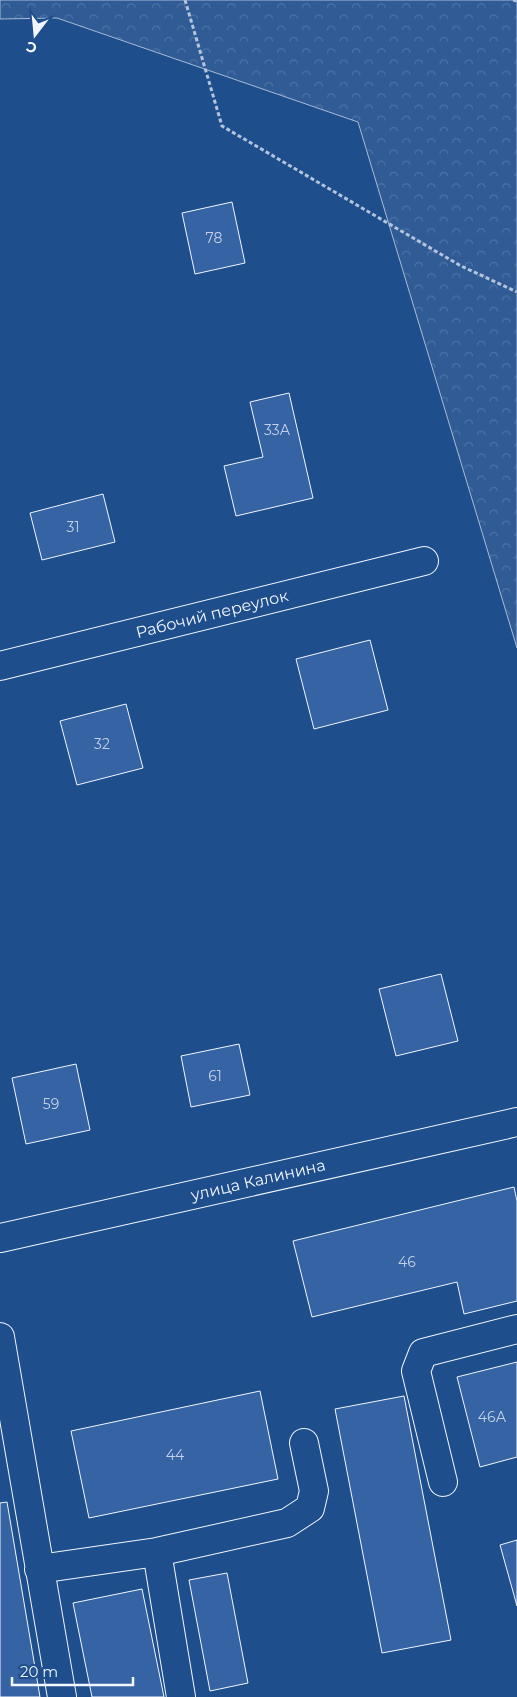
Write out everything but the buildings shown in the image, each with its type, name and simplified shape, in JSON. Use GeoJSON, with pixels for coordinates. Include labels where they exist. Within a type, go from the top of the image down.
{"type":"FeatureCollection","features":[{"type":"Feature","properties":{"kind":"street","name":"Рабочий переулок"},"geometry":{"type":"LineString","coordinates":[[0,666],[424,562]]}},
{"type":"Feature","properties":{"kind":"street","name":"улица Калинина"},"geometry":{"type":"LineString","coordinates":[[0,1238],[517,1122]]}},
{"type":"Feature","properties":{"kind":"street"},"geometry":{"type":"LineString","coordinates":[[443,1482],[416,1371],[423,1353],[517,1329]]}},
{"type":"Feature","properties":{"kind":"street"},"geometry":{"type":"LineString","coordinates":[[0,1337],[9,1448],[39,1569],[62,1697]]}},
{"type":"Feature","properties":{"kind":"street"},"geometry":{"type":"LineString","coordinates":[[39,1569],[157,1552],[287,1523],[310,1508],[314,1491],[304,1443]]}},
{"type":"Feature","properties":{"kind":"street"},"geometry":{"type":"LineString","coordinates":[[157,1552],[181,1697]]}},
{"type":"Feature","properties":{"kind":"path"},"geometry":{"type":"LineString","coordinates":[[185,0],[222,126],[461,266],[517,292]]}},
{"type":"Feature","properties":{"kind":"path"},"geometry":{"type":"LineString","coordinates":[[513,0],[517,1]]}},
{"type":"Feature","properties":{"kind":"green space"},"geometry":{"type":"Polygon","coordinates":[[[0,0],[517,0],[517,648],[358,122],[57,18],[0,19],[0,0]]]}}]}
